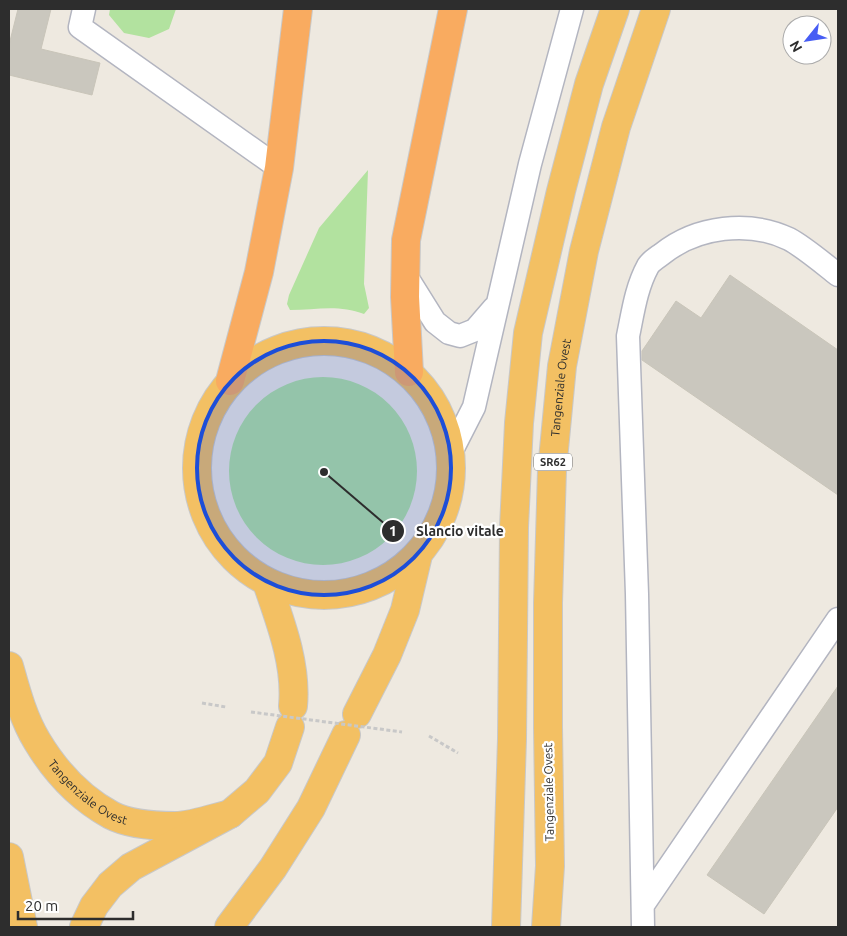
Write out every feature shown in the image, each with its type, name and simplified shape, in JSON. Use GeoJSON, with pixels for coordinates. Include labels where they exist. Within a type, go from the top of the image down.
{"type":"FeatureCollection","features":[{"type":"Feature","properties":{"kind":"highway"},"geometry":{"type":"LineString","coordinates":[[230,380],[259,272],[280,168],[298,9]]}},
{"type":"Feature","properties":{"kind":"highway"},"geometry":{"type":"LineString","coordinates":[[409,372],[404,297],[406,240],[453,9]]}},
{"type":"Feature","properties":{"kind":"highway"},"geometry":{"type":"LineString","coordinates":[[506,927],[512,739],[514,527],[519,423],[528,333],[561,191],[589,84],[615,9]]}},
{"type":"Feature","properties":{"kind":"highway","name":"Tangenziale Ovest"},"geometry":{"type":"LineString","coordinates":[[546,927],[550,866],[548,594],[552,470],[562,366],[584,251],[616,127],[656,9]]}},
{"type":"Feature","properties":{"kind":"highway"},"geometry":{"type":"LineString","coordinates":[[330,340],[359,344],[385,356],[409,372],[431,398],[446,429],[452,462],[449,496],[437,528],[418,555],[393,576],[363,590],[331,596],[298,593],[267,583],[240,564],[218,539],[206,517],[197,483],[197,455],[202,428],[214,403],[230,380],[248,365],[273,350],[301,342],[330,340]]}},
{"type":"Feature","properties":{"kind":"highway"},"geometry":{"type":"LineString","coordinates":[[229,927],[273,868],[311,808],[387,655],[405,610],[418,555]]}},
{"type":"Feature","properties":{"kind":"highway"},"geometry":{"type":"LineString","coordinates":[[84,927],[94,906],[110,885],[131,866],[230,814],[257,791],[278,763],[292,716],[294,696],[290,659],[280,620],[267,583]]}},
{"type":"Feature","properties":{"kind":"highway","name":"Tangenziale Ovest"},"geometry":{"type":"LineString","coordinates":[[9,666],[21,706],[36,740],[59,773],[85,798],[113,816],[144,825],[177,826],[230,814]]}},
{"type":"Feature","properties":{"kind":"highway"},"geometry":{"type":"LineString","coordinates":[[9,857],[23,927]]}},
{"type":"Feature","properties":{"kind":"lane"},"geometry":{"type":"LineString","coordinates":[[84,9],[80,26],[280,168]]}},
{"type":"Feature","properties":{"kind":"lane"},"geometry":{"type":"LineString","coordinates":[[450,454],[474,407],[530,164],[572,9]]}},
{"type":"Feature","properties":{"kind":"lane"},"geometry":{"type":"LineString","coordinates":[[643,927],[637,594],[628,336],[636,294],[649,264],[673,245],[702,233],[732,228],[762,229],[790,240],[838,275]]}},
{"type":"Feature","properties":{"kind":"lane"},"geometry":{"type":"LineString","coordinates":[[405,274],[435,322],[449,333],[460,336],[475,330],[497,306]]}},
{"type":"Feature","properties":{"kind":"lane"},"geometry":{"type":"LineString","coordinates":[[643,904],[838,619]]}},
{"type":"Feature","properties":{"kind":"path"},"geometry":{"type":"LineString","coordinates":[[202,703],[226,706]]}},
{"type":"Feature","properties":{"kind":"path"},"geometry":{"type":"LineString","coordinates":[[251,712],[402,732]]}},
{"type":"Feature","properties":{"kind":"path"},"geometry":{"type":"LineString","coordinates":[[429,736],[458,753]]}},
{"type":"Feature","properties":{"kind":"highlighted area"},"geometry":{"type":"Polygon","coordinates":[[[330,340],[359,344],[409,372],[431,398],[446,429],[452,462],[449,496],[437,528],[418,555],[393,576],[363,590],[331,596],[298,593],[267,583],[240,564],[218,539],[201,500],[197,455],[214,403],[248,365],[273,350],[301,342],[330,340]]]}},
{"type":"Feature","properties":{"kind":"green space"},"geometry":{"type":"Polygon","coordinates":[[[110,9],[176,9],[169,29],[149,38],[124,33],[109,15],[110,9]]]}},
{"type":"Feature","properties":{"kind":"green space"},"geometry":{"type":"Polygon","coordinates":[[[368,170],[364,284],[369,308],[364,314],[336,308],[290,310],[287,304],[289,295],[319,228],[368,170]]]}},
{"type":"Feature","properties":{"kind":"green space"},"geometry":{"type":"Polygon","coordinates":[[[323,377],[359,384],[383,398],[396,411],[410,435],[417,471],[410,507],[396,531],[383,544],[359,558],[323,565],[287,558],[263,544],[250,531],[236,507],[229,471],[236,435],[250,411],[263,398],[287,384],[323,377]]]}},
{"type":"Feature","properties":{"kind":"building"},"geometry":{"type":"Polygon","coordinates":[[[18,9],[51,9],[41,49],[100,63],[92,95],[9,75],[9,45],[18,9]]]}},
{"type":"Feature","properties":{"kind":"building"},"geometry":{"type":"Polygon","coordinates":[[[730,275],[838,350],[838,495],[642,360],[642,351],[676,301],[701,318],[730,275]]]}},
{"type":"Feature","properties":{"kind":"building"},"geometry":{"type":"Polygon","coordinates":[[[838,686],[838,807],[764,914],[707,875],[838,686]]]}},
{"type":"Feature","properties":{"kind":"place","name":"Slancio vitale"},"geometry":{"type":"Point","coordinates":[324,472]}}]}
